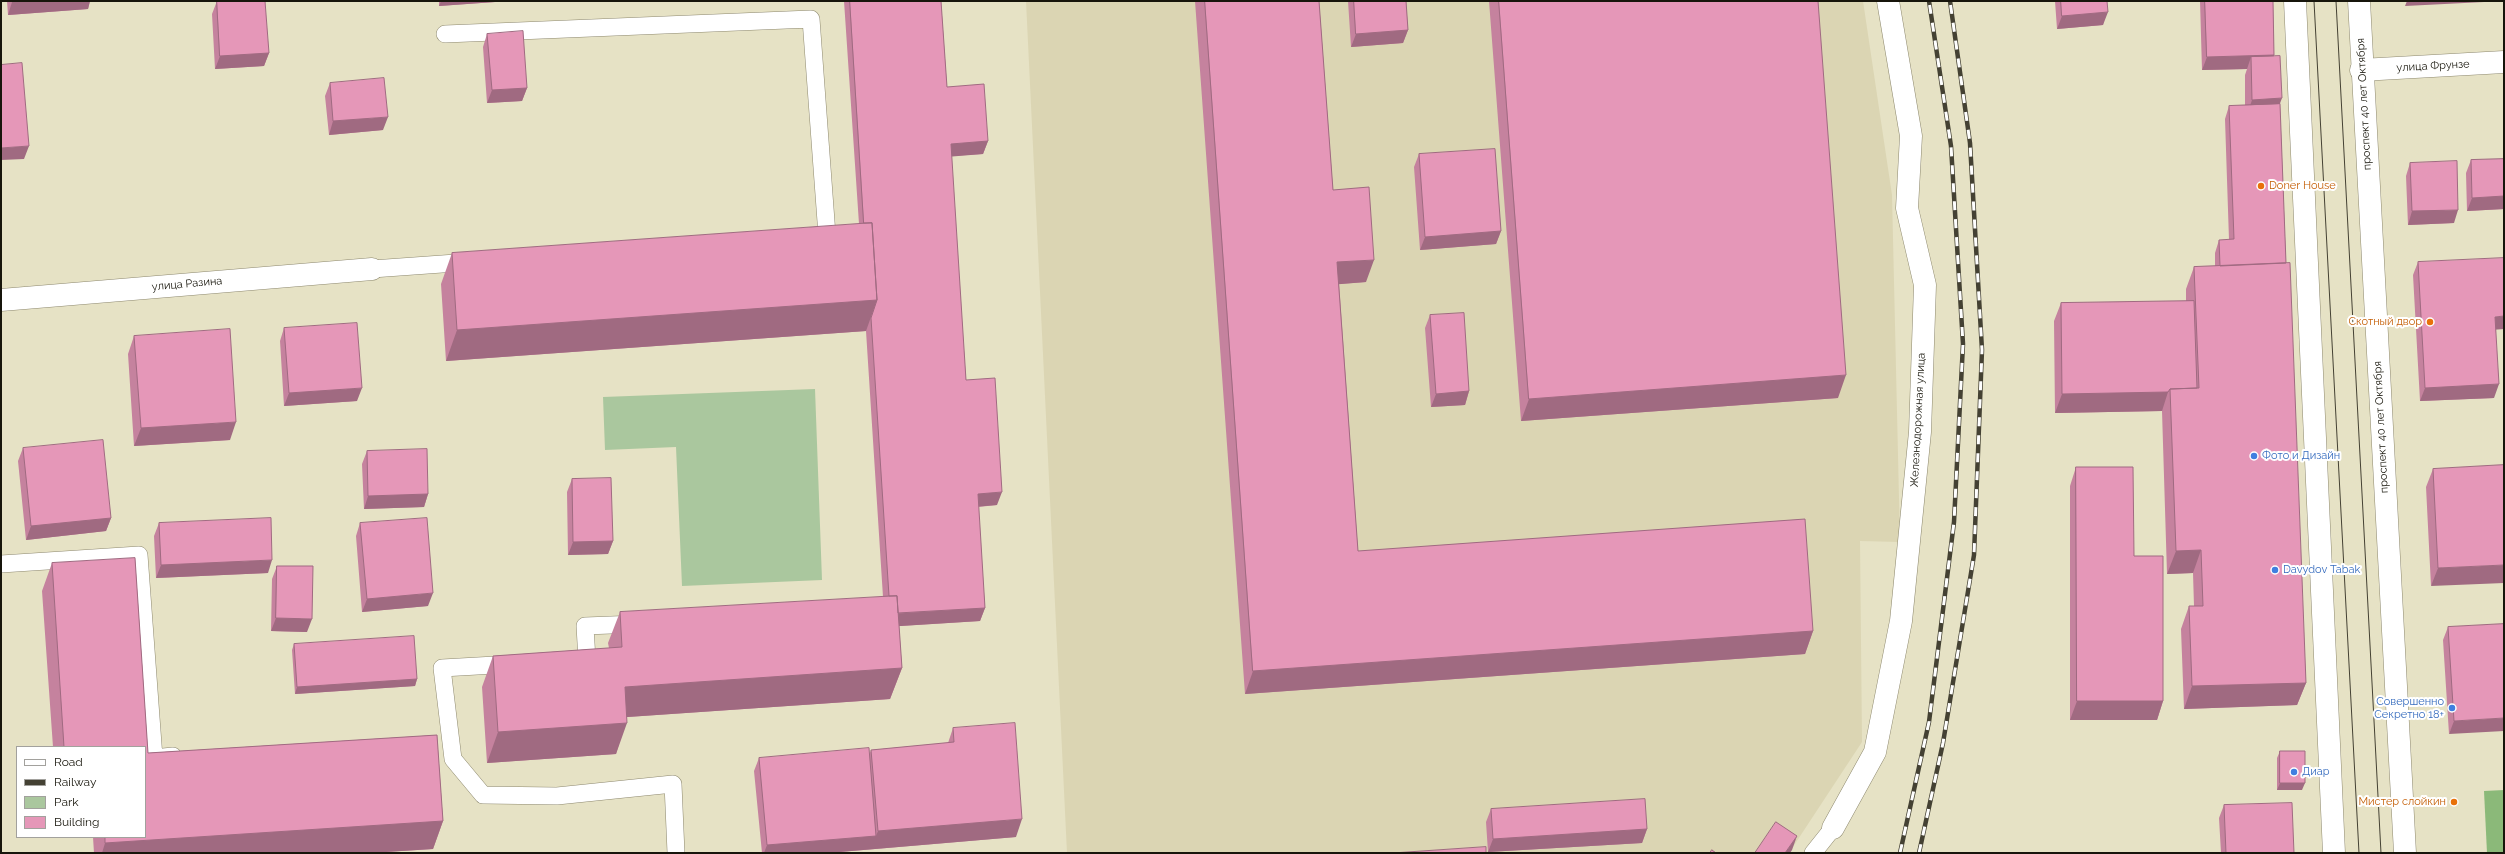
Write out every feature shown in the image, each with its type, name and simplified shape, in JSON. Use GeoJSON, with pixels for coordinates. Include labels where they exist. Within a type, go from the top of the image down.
{"type":"FeatureCollection","features":[{"type":"Feature","properties":{"kind":"street","name":"Железнодорожная улица"},"geometry":{"type":"LineString","coordinates":[[1833,828],[1875,752],[1901,621],[1920,432],[1925,285],[1907,208],[1911,136],[1888,1]]}},
{"type":"Feature","properties":{"kind":"street"},"geometry":{"type":"LineString","coordinates":[[2295,1],[2334,853]]}},
{"type":"Feature","properties":{"kind":"street","name":"проспект 40 лет Октября"},"geometry":{"type":"LineString","coordinates":[[2359,1],[2361,70],[2405,853]]}},
{"type":"Feature","properties":{"kind":"street","name":"улица Фрунзе"},"geometry":{"type":"LineString","coordinates":[[2361,70],[2504,62]]}},
{"type":"Feature","properties":{"kind":"street","name":"улица Разина"},"geometry":{"type":"LineString","coordinates":[[1,300],[372,269]]}},
{"type":"Feature","properties":{"kind":"lane"},"geometry":{"type":"LineString","coordinates":[[445,34],[811,18],[827,235],[795,238]]}},
{"type":"Feature","properties":{"kind":"lane"},"geometry":{"type":"LineString","coordinates":[[372,269],[484,261]]}},
{"type":"Feature","properties":{"kind":"lane"},"geometry":{"type":"LineString","coordinates":[[1,564],[139,555],[154,758],[186,756]]}},
{"type":"Feature","properties":{"kind":"lane"},"geometry":{"type":"LineString","coordinates":[[556,662],[587,660],[585,626],[656,623]]}},
{"type":"Feature","properties":{"kind":"lane"},"geometry":{"type":"LineString","coordinates":[[526,663],[442,668],[442,740],[453,760],[483,795],[557,796],[673,784],[676,853]]}},
{"type":"Feature","properties":{"kind":"lane"},"geometry":{"type":"LineString","coordinates":[[1813,853],[1833,828]]}},
{"type":"Feature","properties":{"kind":"shaded area"},"geometry":{"type":"Polygon","coordinates":[[[1026,1],[1863,1],[1892,195],[1900,542],[1860,541],[1862,742],[1789,853],[1067,853],[1026,1]]]}},
{"type":"Feature","properties":{"kind":"green space"},"geometry":{"type":"Polygon","coordinates":[[[815,389],[822,580],[682,586],[676,447],[605,450],[603,397],[815,389]]]}},
{"type":"Feature","properties":{"kind":"green space"},"geometry":{"type":"Polygon","coordinates":[[[2504,790],[2504,853],[2487,853],[2484,791],[2504,790]]]}},
{"type":"Feature","properties":{"kind":"building"},"geometry":{"type":"Polygon","coordinates":[[[217,1],[265,1],[269,53],[220,56],[217,1]]]}},
{"type":"Feature","properties":{"kind":"building"},"geometry":{"type":"Polygon","coordinates":[[[850,1],[941,1],[947,87],[984,84],[988,141],[951,144],[966,380],[995,378],[1002,492],[978,494],[985,608],[898,613],[897,596],[889,596],[871,318],[877,300],[872,223],[864,223],[850,1]]]}},
{"type":"Feature","properties":{"kind":"building"},"geometry":{"type":"Polygon","coordinates":[[[1205,1],[1319,1],[1333,190],[1369,187],[1374,260],[1337,262],[1358,551],[1805,519],[1813,631],[1253,671],[1205,1]]]}},
{"type":"Feature","properties":{"kind":"building"},"geometry":{"type":"Polygon","coordinates":[[[1354,1],[1406,1],[1408,30],[1356,34],[1354,1]]]}},
{"type":"Feature","properties":{"kind":"building"},"geometry":{"type":"Polygon","coordinates":[[[1499,1],[1818,1],[1846,375],[1529,399],[1499,1]]]}},
{"type":"Feature","properties":{"kind":"building"},"geometry":{"type":"Polygon","coordinates":[[[2061,1],[2107,1],[2108,12],[2062,16],[2061,1]]]}},
{"type":"Feature","properties":{"kind":"building"},"geometry":{"type":"Polygon","coordinates":[[[2205,1],[2273,1],[2274,55],[2207,57],[2205,1]]]}},
{"type":"Feature","properties":{"kind":"building"},"geometry":{"type":"Polygon","coordinates":[[[523,31],[527,88],[492,90],[487,34],[523,31]]]}},
{"type":"Feature","properties":{"kind":"building"},"geometry":{"type":"Polygon","coordinates":[[[2280,56],[2282,98],[2252,100],[2251,57],[2280,56]]]}},
{"type":"Feature","properties":{"kind":"building"},"geometry":{"type":"Polygon","coordinates":[[[22,63],[29,146],[1,148],[1,65],[22,63]]]}},
{"type":"Feature","properties":{"kind":"building"},"geometry":{"type":"Polygon","coordinates":[[[384,78],[388,117],[333,121],[330,83],[384,78]]]}},
{"type":"Feature","properties":{"kind":"building"},"geometry":{"type":"Polygon","coordinates":[[[2280,104],[2286,263],[2220,266],[2219,240],[2234,239],[2229,106],[2280,104]]]}},
{"type":"Feature","properties":{"kind":"building"},"geometry":{"type":"Polygon","coordinates":[[[1495,149],[1501,231],[1425,237],[1419,154],[1495,149]]]}},
{"type":"Feature","properties":{"kind":"building"},"geometry":{"type":"Polygon","coordinates":[[[2504,159],[2504,196],[2472,198],[2471,160],[2504,159]]]}},
{"type":"Feature","properties":{"kind":"building"},"geometry":{"type":"Polygon","coordinates":[[[2457,161],[2458,210],[2412,211],[2410,163],[2457,161]]]}},
{"type":"Feature","properties":{"kind":"building"},"geometry":{"type":"Polygon","coordinates":[[[872,223],[877,300],[457,330],[452,253],[872,223]]]}},
{"type":"Feature","properties":{"kind":"building"},"geometry":{"type":"Polygon","coordinates":[[[2504,258],[2504,316],[2495,317],[2499,384],[2425,388],[2418,262],[2504,258]]]}},
{"type":"Feature","properties":{"kind":"building"},"geometry":{"type":"Polygon","coordinates":[[[2290,263],[2306,683],[2192,686],[2189,606],[2203,606],[2201,550],[2176,551],[2170,389],[2199,388],[2194,267],[2290,263]]]}},
{"type":"Feature","properties":{"kind":"building"},"geometry":{"type":"Polygon","coordinates":[[[2194,301],[2197,388],[2170,389],[2168,392],[2062,394],[2061,303],[2194,301]]]}},
{"type":"Feature","properties":{"kind":"building"},"geometry":{"type":"Polygon","coordinates":[[[1464,313],[1469,391],[1436,394],[1430,315],[1464,313]]]}},
{"type":"Feature","properties":{"kind":"building"},"geometry":{"type":"Polygon","coordinates":[[[357,323],[362,388],[289,393],[284,328],[357,323]]]}},
{"type":"Feature","properties":{"kind":"building"},"geometry":{"type":"Polygon","coordinates":[[[230,329],[236,422],[141,428],[134,336],[230,329]]]}},
{"type":"Feature","properties":{"kind":"building"},"geometry":{"type":"Polygon","coordinates":[[[103,440],[111,518],[31,526],[23,448],[103,440]]]}},
{"type":"Feature","properties":{"kind":"building"},"geometry":{"type":"Polygon","coordinates":[[[427,449],[428,494],[368,496],[367,451],[427,449]]]}},
{"type":"Feature","properties":{"kind":"building"},"geometry":{"type":"Polygon","coordinates":[[[2504,465],[2504,565],[2438,568],[2433,469],[2504,465]]]}},
{"type":"Feature","properties":{"kind":"building"},"geometry":{"type":"Polygon","coordinates":[[[2076,467],[2133,467],[2134,556],[2163,556],[2163,701],[2077,701],[2076,467]]]}},
{"type":"Feature","properties":{"kind":"building"},"geometry":{"type":"Polygon","coordinates":[[[611,478],[613,541],[573,542],[572,479],[611,478]]]}},
{"type":"Feature","properties":{"kind":"building"},"geometry":{"type":"Polygon","coordinates":[[[271,518],[272,560],[161,565],[159,523],[271,518]]]}},
{"type":"Feature","properties":{"kind":"building"},"geometry":{"type":"Polygon","coordinates":[[[427,518],[433,593],[367,599],[360,523],[427,518]]]}},
{"type":"Feature","properties":{"kind":"building"},"geometry":{"type":"Polygon","coordinates":[[[135,558],[148,753],[437,735],[443,821],[105,843],[105,838],[146,838],[146,746],[64,746],[52,563],[135,558]]]}},
{"type":"Feature","properties":{"kind":"building"},"geometry":{"type":"Polygon","coordinates":[[[277,566],[313,566],[312,619],[276,618],[277,566]]]}},
{"type":"Feature","properties":{"kind":"building"},"geometry":{"type":"Polygon","coordinates":[[[897,596],[902,668],[625,687],[627,723],[498,732],[493,656],[622,647],[620,612],[897,596]]]}},
{"type":"Feature","properties":{"kind":"building"},"geometry":{"type":"Polygon","coordinates":[[[2504,624],[2504,718],[2454,721],[2448,627],[2504,624]]]}},
{"type":"Feature","properties":{"kind":"building"},"geometry":{"type":"Polygon","coordinates":[[[414,636],[417,679],[297,687],[294,644],[414,636]]]}},
{"type":"Feature","properties":{"kind":"building"},"geometry":{"type":"Polygon","coordinates":[[[1015,723],[1022,819],[878,831],[871,750],[954,742],[953,728],[1015,723]]]}},
{"type":"Feature","properties":{"kind":"building"},"geometry":{"type":"Polygon","coordinates":[[[869,748],[876,836],[767,845],[759,758],[869,748]]]}},
{"type":"Feature","properties":{"kind":"building"},"geometry":{"type":"Polygon","coordinates":[[[2280,751],[2305,751],[2305,783],[2280,783],[2280,751]]]}},
{"type":"Feature","properties":{"kind":"building"},"geometry":{"type":"Polygon","coordinates":[[[1645,799],[1647,829],[1493,839],[1491,809],[1645,799]]]}},
{"type":"Feature","properties":{"kind":"building"},"geometry":{"type":"Polygon","coordinates":[[[2292,803],[2294,853],[2226,853],[2224,805],[2292,803]]]}},
{"type":"Feature","properties":{"kind":"building"},"geometry":{"type":"Polygon","coordinates":[[[1776,822],[1797,836],[1785,853],[1755,853],[1776,822]]]}},
{"type":"Feature","properties":{"kind":"building"},"geometry":{"type":"Polygon","coordinates":[[[1486,847],[1486,853],[1393,853],[1486,847]]]}},
{"type":"Feature","properties":{"kind":"tram line"},"geometry":{"type":"LineString","coordinates":[[2314,1],[2359,853]]}},
{"type":"Feature","properties":{"kind":"tram line"},"geometry":{"type":"LineString","coordinates":[[2336,1],[2381,853]]}},
{"type":"Feature","properties":{"kind":"railway"},"geometry":{"type":"LineString","coordinates":[[1900,853],[1929,722],[1954,522],[1963,344],[1951,146],[1929,1]]}},
{"type":"Feature","properties":{"kind":"railway"},"geometry":{"type":"LineString","coordinates":[[1919,853],[1943,743],[1974,555],[1982,350],[1970,143],[1950,1]]}},
{"type":"Feature","properties":{"kind":"place","name":"Doner House"},"geometry":{"type":"Point","coordinates":[2261,186]}},
{"type":"Feature","properties":{"kind":"place","name":"Скотный двор"},"geometry":{"type":"Point","coordinates":[2430,322]}},
{"type":"Feature","properties":{"kind":"place","name":"Фото и Дизайн"},"geometry":{"type":"Point","coordinates":[2254,456]}},
{"type":"Feature","properties":{"kind":"place","name":"Davydov Tabak"},"geometry":{"type":"Point","coordinates":[2275,570]}},
{"type":"Feature","properties":{"kind":"place","name":"Совершенно Секретно 18+"},"geometry":{"type":"Point","coordinates":[2452,708]}},
{"type":"Feature","properties":{"kind":"place","name":"Диар"},"geometry":{"type":"Point","coordinates":[2294,772]}},
{"type":"Feature","properties":{"kind":"place","name":"Мистер слойкин"},"geometry":{"type":"Point","coordinates":[2454,802]}}]}
